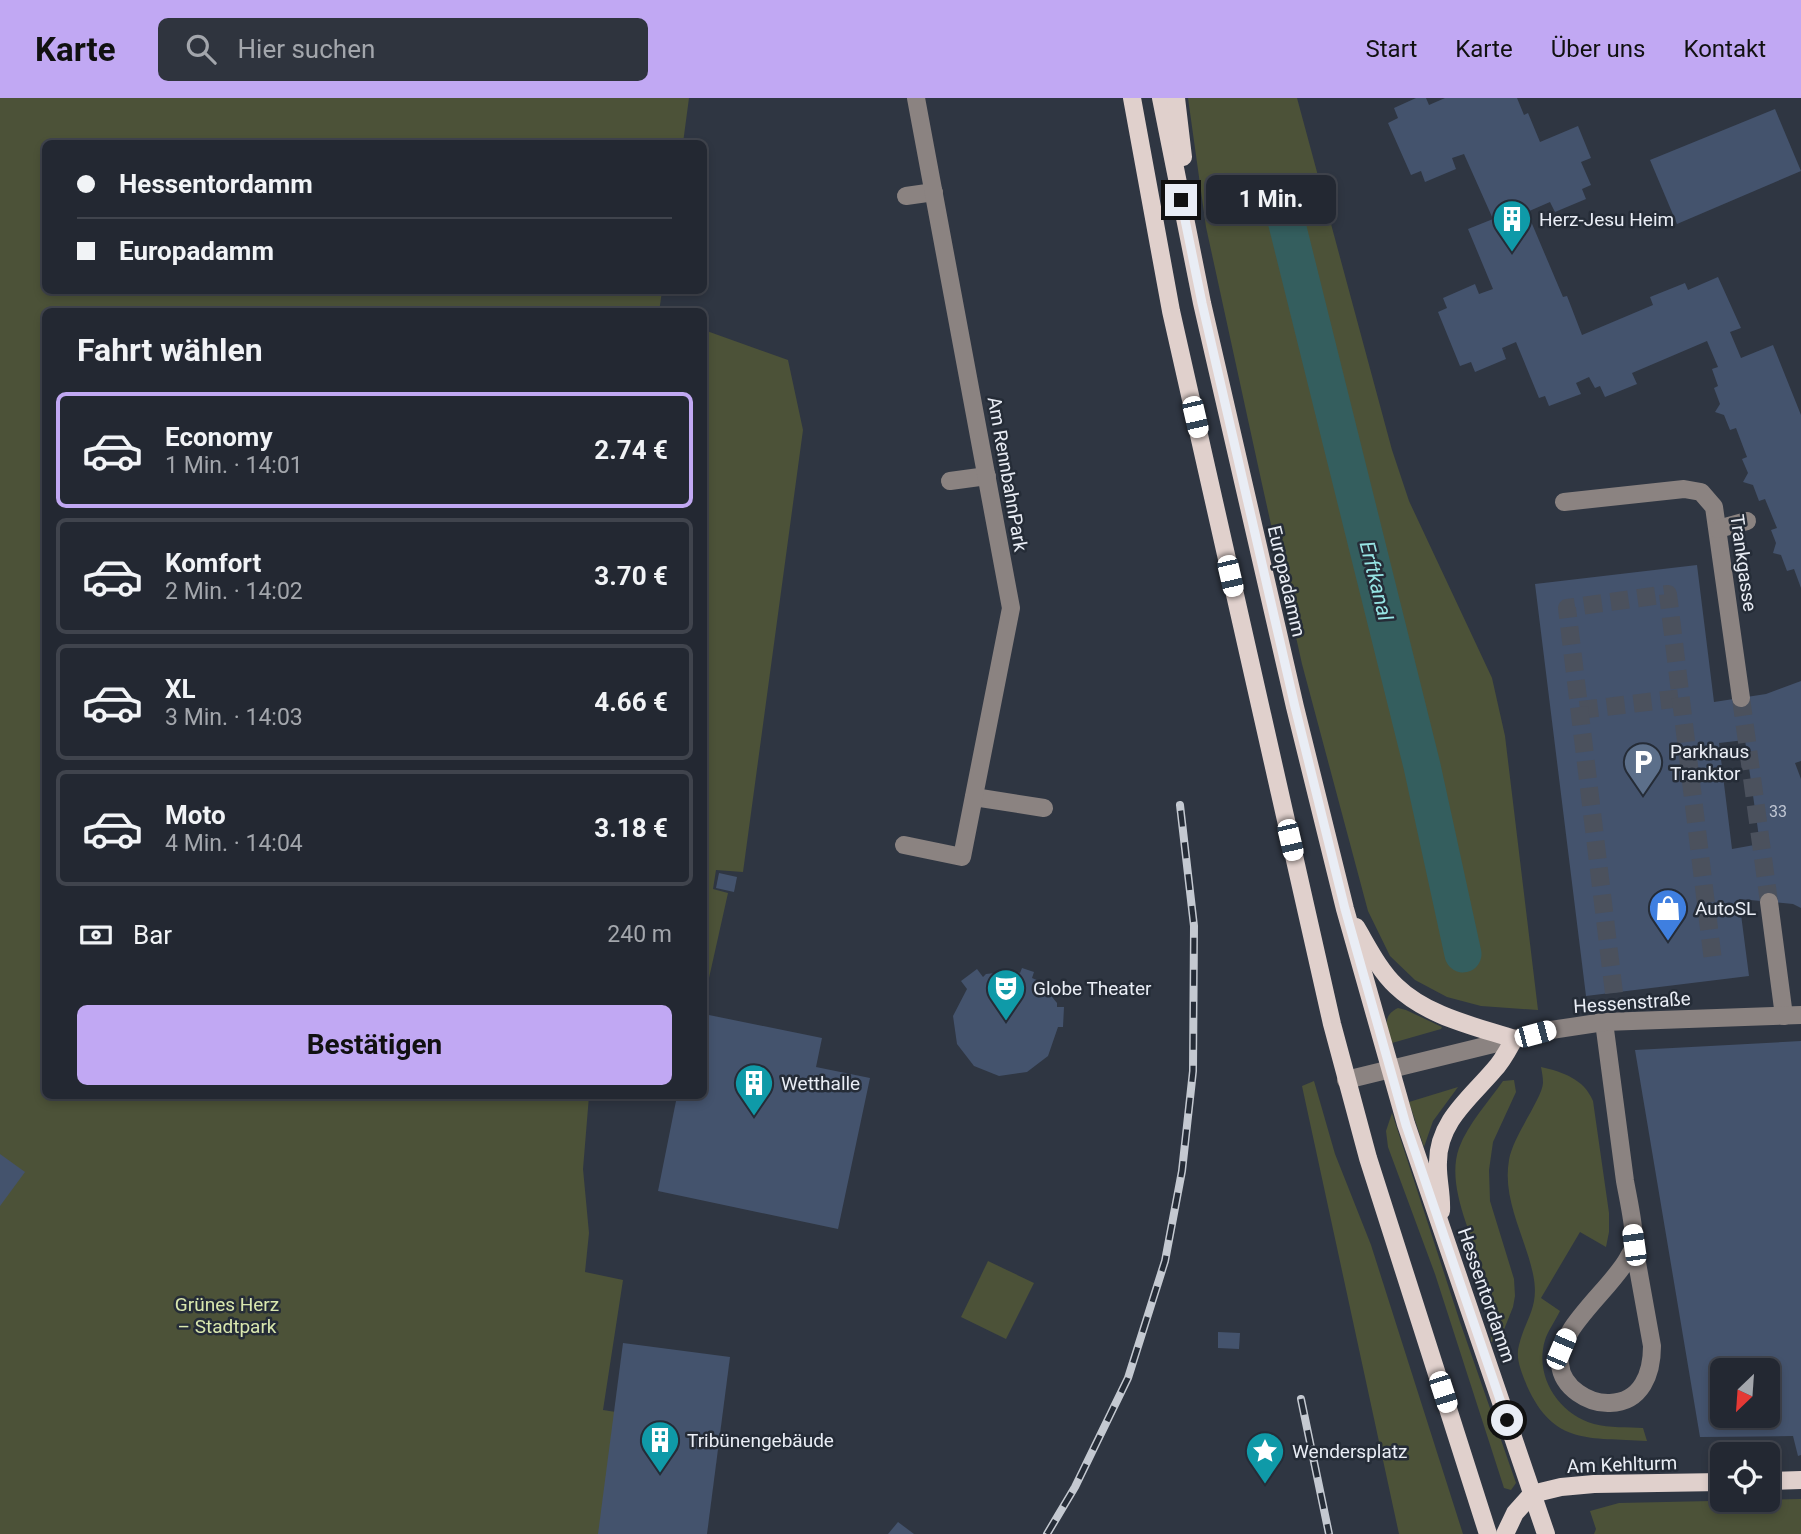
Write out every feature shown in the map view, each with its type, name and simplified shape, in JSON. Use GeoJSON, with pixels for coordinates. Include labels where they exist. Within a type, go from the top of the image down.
{"type":"FeatureCollection","features":[{"type":"Feature","properties":{"kind":"main road"},"geometry":{"type":"LineString","coordinates":[[1132,98],[1171,311],[1346,1080],[1368,1158],[1488,1534]]}},
{"type":"Feature","properties":{"kind":"main road","name":"Europadamm"},"geometry":{"type":"LineString","coordinates":[[1161,98],[1202,303],[1295,707],[1345,909],[1389,1069]]}},
{"type":"Feature","properties":{"kind":"main road"},"geometry":{"type":"LineString","coordinates":[[1176,98],[1202,303]]}},
{"type":"Feature","properties":{"kind":"main road"},"geometry":{"type":"LineString","coordinates":[[1345,909],[1376,961],[1394,984],[1413,1000],[1440,1013],[1514,1039],[1495,1069],[1450,1120],[1442,1139],[1438,1161],[1442,1191],[1440,1222]]}},
{"type":"Feature","properties":{"kind":"main road","name":"Hessentordamm"},"geometry":{"type":"LineString","coordinates":[[1389,1069],[1546,1534]]}},
{"type":"Feature","properties":{"kind":"main road"},"geometry":{"type":"LineString","coordinates":[[1780,1481],[1801,1480]]}},
{"type":"Feature","properties":{"kind":"main road","name":"Am Kehlturm"},"geometry":{"type":"LineString","coordinates":[[1532,1494],[1561,1487],[1594,1484],[1710,1482]]}},
{"type":"Feature","properties":{"kind":"main road"},"geometry":{"type":"LineString","coordinates":[[1506,1534],[1515,1513],[1532,1494]]}},
{"type":"Feature","properties":{"kind":"street","name":"Am RennbahnPark"},"geometry":{"type":"LineString","coordinates":[[904,845],[962,857],[1011,608],[916,98]]}},
{"type":"Feature","properties":{"kind":"street"},"geometry":{"type":"LineString","coordinates":[[906,197],[934,192]]}},
{"type":"Feature","properties":{"kind":"street"},"geometry":{"type":"LineString","coordinates":[[950,481],[987,476]]}},
{"type":"Feature","properties":{"kind":"street","name":"Trankgasse"},"geometry":{"type":"LineString","coordinates":[[1564,502],[1684,489],[1701,492],[1714,507],[1741,698]]}},
{"type":"Feature","properties":{"kind":"street"},"geometry":{"type":"LineString","coordinates":[[1718,529],[1747,521]]}},
{"type":"Feature","properties":{"kind":"street"},"geometry":{"type":"LineString","coordinates":[[974,797],[1044,808]]}},
{"type":"Feature","properties":{"kind":"street"},"geometry":{"type":"LineString","coordinates":[[1769,902],[1792,1016]]}},
{"type":"Feature","properties":{"kind":"street","name":"Hessenstraße"},"geometry":{"type":"LineString","coordinates":[[1346,1080],[1550,1030],[1604,1022],[1792,1016]]}},
{"type":"Feature","properties":{"kind":"street"},"geometry":{"type":"LineString","coordinates":[[1604,1022],[1634,1245],[1653,1346],[1649,1377],[1641,1389],[1620,1403],[1604,1403],[1575,1391],[1560,1365],[1561,1349],[1567,1335],[1624,1265],[1634,1245]]}},
{"type":"Feature","properties":{"kind":"green space","name":"Grünes Herz – Stadtpark"},"geometry":{"type":"Polygon","coordinates":[[[0,98],[689,98],[683,140],[42,140],[42,294],[662,294],[660,308],[42,308],[42,1099],[589,1099],[583,1169],[589,1233],[585,1272],[623,1280],[603,1410],[629,1414],[613,1534],[0,1534],[0,98]]]}},
{"type":"Feature","properties":{"kind":"green space"},"geometry":{"type":"Polygon","coordinates":[[[1188,98],[1297,98],[1392,450],[1409,501],[1492,678],[1505,736],[1538,1010],[1481,1006],[1447,997],[1415,980],[1390,956],[1368,911],[1302,664],[1206,227],[1188,98]],[[1292,204],[1269,210],[1413,768],[1452,956],[1472,954],[1433,761],[1292,204]]]}},
{"type":"Feature","properties":{"kind":"green space"},"geometry":{"type":"Polygon","coordinates":[[[707,331],[788,360],[803,430],[743,872],[716,870],[713,889],[728,893],[709,978],[707,331]]]}},
{"type":"Feature","properties":{"kind":"green space"},"geometry":{"type":"Polygon","coordinates":[[[1398,1008],[1442,1027],[1392,1043],[1387,1019],[1398,1008]]]}},
{"type":"Feature","properties":{"kind":"green space"},"geometry":{"type":"Polygon","coordinates":[[[1541,1067],[1572,1078],[1584,1087],[1593,1101],[1609,1213],[1606,1247],[1580,1232],[1541,1298],[1560,1311],[1545,1340],[1543,1367],[1546,1380],[1560,1403],[1581,1419],[1606,1426],[1643,1428],[1647,1441],[1591,1438],[1562,1429],[1549,1419],[1538,1405],[1520,1366],[1518,1350],[1533,1304],[1535,1285],[1511,1204],[1509,1160],[1541,1090],[1541,1067]]]}},
{"type":"Feature","properties":{"kind":"green space"},"geometry":{"type":"Polygon","coordinates":[[[1514,1080],[1516,1092],[1493,1142],[1489,1170],[1490,1201],[1514,1279],[1515,1296],[1501,1337],[1491,1342],[1488,1288],[1459,1200],[1456,1164],[1459,1148],[1473,1122],[1503,1081],[1514,1080]]]}},
{"type":"Feature","properties":{"kind":"green space"},"geometry":{"type":"Polygon","coordinates":[[[1314,1081],[1335,1154],[1371,1245],[1463,1534],[1399,1534],[1302,1086],[1314,1081]]]}},
{"type":"Feature","properties":{"kind":"green space"},"geometry":{"type":"Polygon","coordinates":[[[1458,1087],[1433,1121],[1424,1147],[1409,1102],[1458,1087]]]}},
{"type":"Feature","properties":{"kind":"green space"},"geometry":{"type":"Polygon","coordinates":[[[1392,1113],[1516,1483],[1511,1490],[1504,1488],[1435,1274],[1388,1147],[1386,1131],[1392,1113]]]}},
{"type":"Feature","properties":{"kind":"green space"},"geometry":{"type":"Polygon","coordinates":[[[988,1261],[1034,1283],[1006,1339],[961,1317],[988,1261]]]}},
{"type":"Feature","properties":{"kind":"green space"},"geometry":{"type":"Polygon","coordinates":[[[1780,1499],[1801,1499],[1801,1534],[1594,1534],[1596,1529],[1590,1511],[1619,1503],[1710,1501],[1710,1512],[1780,1512],[1780,1499]]]}},
{"type":"Feature","properties":{"kind":"building","name":"Herz-Jesu Heim"},"geometry":{"type":"Polygon","coordinates":[[[1416,98],[1426,98],[1429,105],[1445,98],[1517,98],[1524,115],[1528,113],[1540,142],[1578,126],[1591,158],[1581,162],[1591,185],[1582,189],[1586,199],[1555,212],[1550,202],[1527,212],[1563,297],[1567,296],[1582,335],[1653,305],[1650,297],[1685,283],[1688,290],[1718,277],[1741,328],[1730,332],[1741,358],[1773,345],[1801,415],[1801,588],[1794,569],[1787,571],[1781,555],[1773,553],[1776,543],[1771,530],[1777,528],[1765,499],[1759,501],[1753,485],[1743,482],[1748,473],[1742,459],[1747,457],[1736,428],[1730,430],[1724,415],[1715,412],[1720,404],[1714,388],[1718,386],[1712,369],[1718,367],[1707,341],[1632,373],[1637,384],[1605,397],[1600,386],[1595,388],[1589,377],[1576,383],[1581,394],[1549,406],[1545,396],[1539,398],[1516,342],[1502,348],[1506,359],[1475,372],[1471,362],[1460,366],[1438,312],[1447,308],[1443,298],[1475,284],[1479,294],[1493,289],[1468,229],[1493,219],[1464,154],[1452,158],[1456,169],[1425,182],[1421,171],[1411,175],[1388,123],[1398,118],[1394,108],[1416,98]]]}},
{"type":"Feature","properties":{"kind":"building"},"geometry":{"type":"Polygon","coordinates":[[[1775,109],[1801,171],[1677,224],[1650,160],[1775,109]]]}},
{"type":"Feature","properties":{"kind":"building","name":"Parkhaus Tranktor"},"geometry":{"type":"Polygon","coordinates":[[[1697,565],[1714,702],[1766,694],[1801,681],[1801,761],[1795,763],[1801,779],[1801,908],[1793,904],[1739,899],[1749,976],[1586,996],[1535,584],[1697,565]],[[1745,740],[1719,743],[1732,849],[1760,844],[1745,740]]]}},
{"type":"Feature","properties":{"kind":"building"},"geometry":{"type":"Polygon","coordinates":[[[719,873],[737,877],[734,892],[716,888],[719,873]]]}},
{"type":"Feature","properties":{"kind":"building","name":"Globe Theater"},"geometry":{"type":"Polygon","coordinates":[[[1022,968],[1034,972],[1032,978],[1039,981],[1057,1003],[1057,1007],[1064,1007],[1063,1027],[1058,1027],[1048,1056],[1027,1072],[999,1076],[974,1066],[957,1044],[953,1016],[967,989],[961,981],[977,969],[983,977],[986,974],[1013,971],[1020,973],[1022,968]]]}},
{"type":"Feature","properties":{"kind":"building","name":"Wetthalle"},"geometry":{"type":"Polygon","coordinates":[[[707,1015],[822,1038],[816,1067],[870,1078],[838,1229],[658,1191],[676,1099],[707,1099],[707,1015]]]}},
{"type":"Feature","properties":{"kind":"building"},"geometry":{"type":"Polygon","coordinates":[[[1801,1041],[1801,1455],[1798,1456],[1793,1436],[1700,1437],[1635,1050],[1801,1041]]]}},
{"type":"Feature","properties":{"kind":"building"},"geometry":{"type":"Polygon","coordinates":[[[0,1154],[25,1172],[0,1206],[0,1154]]]}},
{"type":"Feature","properties":{"kind":"building"},"geometry":{"type":"Polygon","coordinates":[[[1218,1332],[1240,1333],[1239,1349],[1218,1348],[1218,1332]]]}},
{"type":"Feature","properties":{"kind":"building"},"geometry":{"type":"Polygon","coordinates":[[[623,1343],[730,1357],[707,1534],[598,1534],[623,1343]]]}},
{"type":"Feature","properties":{"kind":"building"},"geometry":{"type":"Polygon","coordinates":[[[898,1522],[914,1534],[888,1534],[898,1522]]]}},
{"type":"Feature","properties":{"kind":"waterway","name":"Erftkanal"},"geometry":{"type":"LineString","coordinates":[[1283,208],[1422,766],[1463,954]]}},
{"type":"Feature","properties":{"kind":"tunnel"},"geometry":{"type":"LineString","coordinates":[[1614,993],[1567,608],[1668,594],[1713,961]]}},
{"type":"Feature","properties":{"kind":"tunnel"},"geometry":{"type":"LineString","coordinates":[[1580,710],[1681,698]]}},
{"type":"Feature","properties":{"kind":"tunnel"},"geometry":{"type":"LineString","coordinates":[[1741,698],[1769,902]]}},
{"type":"Feature","properties":{"kind":"railway"},"geometry":{"type":"LineString","coordinates":[[1047,1534],[1075,1487],[1128,1378],[1165,1261],[1182,1171],[1193,1071],[1194,926],[1180,805]]}},
{"type":"Feature","properties":{"kind":"railway"},"geometry":{"type":"LineString","coordinates":[[1301,1399],[1329,1534]]}},
{"type":"Feature","properties":{"kind":"place","name":"Herz-Jesu Heim"},"geometry":{"type":"Point","coordinates":[1512,253]}},
{"type":"Feature","properties":{"kind":"place","name":"Parkhaus Tranktor"},"geometry":{"type":"Point","coordinates":[1643,796]}},
{"type":"Feature","properties":{"kind":"place","name":"AutoSL"},"geometry":{"type":"Point","coordinates":[1668,942]}},
{"type":"Feature","properties":{"kind":"place","name":"Globe Theater"},"geometry":{"type":"Point","coordinates":[1006,1022]}},
{"type":"Feature","properties":{"kind":"place","name":"Wetthalle"},"geometry":{"type":"Point","coordinates":[754,1117]}},
{"type":"Feature","properties":{"kind":"place","name":"Tribünengebäude"},"geometry":{"type":"Point","coordinates":[660,1474]}},
{"type":"Feature","properties":{"kind":"place","name":"Wendersplatz"},"geometry":{"type":"Point","coordinates":[1265,1485]}},
{"type":"Feature","properties":{"kind":"route"},"geometry":{"type":"LineString","coordinates":[[1181,200],[1202,303],[1295,707],[1345,909],[1406,1125],[1507,1420]]}}]}
